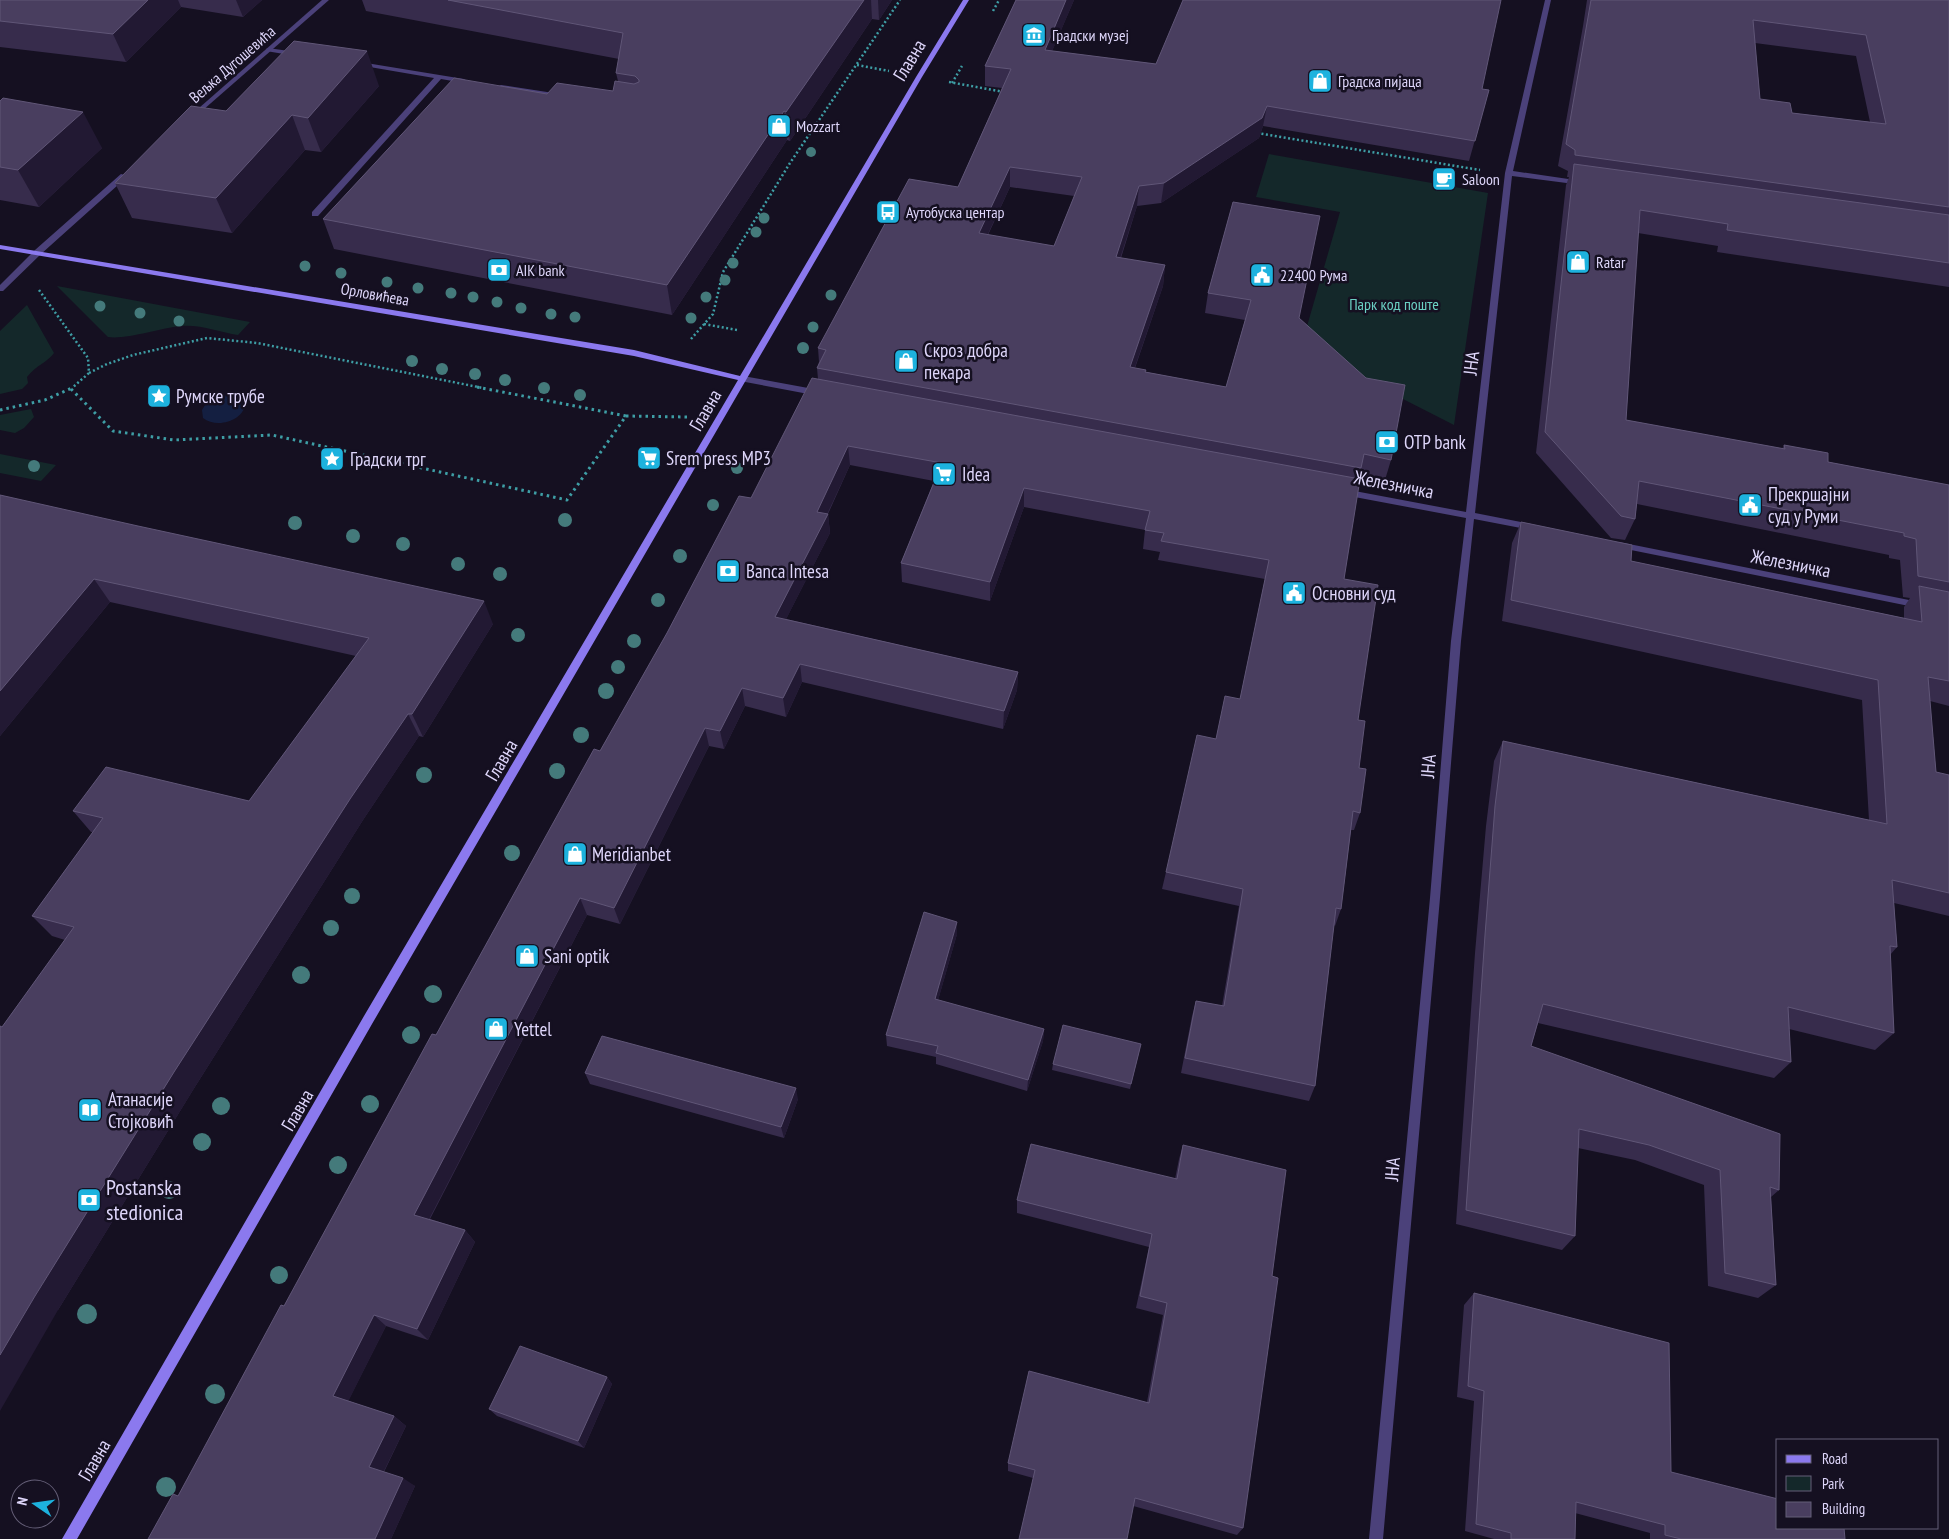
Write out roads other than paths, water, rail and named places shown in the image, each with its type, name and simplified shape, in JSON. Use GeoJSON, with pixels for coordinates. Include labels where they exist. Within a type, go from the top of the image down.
{"type":"FeatureCollection","features":[{"type":"Feature","properties":{"kind":"main road","name":"Главна"},"geometry":{"type":"LineString","coordinates":[[69,1539],[368,1020],[919,77],[966,0]]}},
{"type":"Feature","properties":{"kind":"main road","name":"Орловићева"},"geometry":{"type":"LineString","coordinates":[[0,247],[634,353],[743,379]]}},
{"type":"Feature","properties":{"kind":"street","name":"Вељка Дугошевића"},"geometry":{"type":"LineString","coordinates":[[186,122],[326,0]]}},
{"type":"Feature","properties":{"kind":"street","name":"ЈНА"},"geometry":{"type":"LineString","coordinates":[[1376,1539],[1435,898],[1456,641],[1510,173],[1548,0]]}},
{"type":"Feature","properties":{"kind":"street"},"geometry":{"type":"LineString","coordinates":[[268,50],[306,56]]}},
{"type":"Feature","properties":{"kind":"street"},"geometry":{"type":"LineString","coordinates":[[353,63],[468,81]]}},
{"type":"Feature","properties":{"kind":"street"},"geometry":{"type":"LineString","coordinates":[[315,214],[439,77]]}},
{"type":"Feature","properties":{"kind":"street"},"geometry":{"type":"LineString","coordinates":[[496,86],[564,96]]}},
{"type":"Feature","properties":{"kind":"street"},"geometry":{"type":"LineString","coordinates":[[0,289],[38,252],[128,173]]}},
{"type":"Feature","properties":{"kind":"street"},"geometry":{"type":"LineString","coordinates":[[1510,173],[1591,185]]}},
{"type":"Feature","properties":{"kind":"street"},"geometry":{"type":"LineString","coordinates":[[743,379],[828,395]]}},
{"type":"Feature","properties":{"kind":"street","name":"Железничка"},"geometry":{"type":"LineString","coordinates":[[1334,490],[1537,528]]}},
{"type":"Feature","properties":{"kind":"street","name":"Железничка"},"geometry":{"type":"LineString","coordinates":[[1614,544],[1932,607]]}},
{"type":"Feature","properties":{"kind":"water"},"geometry":{"type":"Polygon","coordinates":[[[239,395],[246,402],[240,414],[222,423],[215,423],[203,418],[202,410],[207,403],[218,396],[239,395]]]}},
{"type":"Feature","properties":{"kind":"place","name":"Градски музеј"},"geometry":{"type":"Point","coordinates":[1034,35]}},
{"type":"Feature","properties":{"kind":"place","name":"Градска пијаца"},"geometry":{"type":"Point","coordinates":[1320,81]}},
{"type":"Feature","properties":{"kind":"place","name":"Mozzart"},"geometry":{"type":"Point","coordinates":[779,126]}},
{"type":"Feature","properties":{"kind":"place","name":"Saloon"},"geometry":{"type":"Point","coordinates":[1444,179]}},
{"type":"Feature","properties":{"kind":"place","name":"Аутобуска центар"},"geometry":{"type":"Point","coordinates":[888,212]}},
{"type":"Feature","properties":{"kind":"place","name":"Ratar"},"geometry":{"type":"Point","coordinates":[1578,262]}},
{"type":"Feature","properties":{"kind":"place","name":"AIK bank"},"geometry":{"type":"Point","coordinates":[499,270]}},
{"type":"Feature","properties":{"kind":"place","name":"22400 Рума"},"geometry":{"type":"Point","coordinates":[1262,275]}},
{"type":"Feature","properties":{"kind":"place","name":"Скроз добра пекара"},"geometry":{"type":"Point","coordinates":[906,361]}},
{"type":"Feature","properties":{"kind":"place","name":"Румске трубе"},"geometry":{"type":"Point","coordinates":[159,396]}},
{"type":"Feature","properties":{"kind":"place","name":"OTP bank"},"geometry":{"type":"Point","coordinates":[1387,442]}},
{"type":"Feature","properties":{"kind":"place","name":"Srem press MP3"},"geometry":{"type":"Point","coordinates":[649,458]}},
{"type":"Feature","properties":{"kind":"place","name":"Градски трг"},"geometry":{"type":"Point","coordinates":[332,459]}},
{"type":"Feature","properties":{"kind":"place","name":"Idea"},"geometry":{"type":"Point","coordinates":[944,474]}},
{"type":"Feature","properties":{"kind":"place","name":"Прекршајни суд у Руми"},"geometry":{"type":"Point","coordinates":[1750,505]}},
{"type":"Feature","properties":{"kind":"place","name":"Banca Intesa"},"geometry":{"type":"Point","coordinates":[728,571]}},
{"type":"Feature","properties":{"kind":"place","name":"Основни суд"},"geometry":{"type":"Point","coordinates":[1294,593]}},
{"type":"Feature","properties":{"kind":"place","name":"Meridianbet"},"geometry":{"type":"Point","coordinates":[575,854]}},
{"type":"Feature","properties":{"kind":"place","name":"Sani optik"},"geometry":{"type":"Point","coordinates":[527,956]}},
{"type":"Feature","properties":{"kind":"place","name":"Yettel"},"geometry":{"type":"Point","coordinates":[496,1029]}},
{"type":"Feature","properties":{"kind":"place","name":"Атанасије Стојковић"},"geometry":{"type":"Point","coordinates":[90,1110]}},
{"type":"Feature","properties":{"kind":"place","name":"Postanska stedionica"},"geometry":{"type":"Point","coordinates":[89,1200]}},
{"type":"Feature","properties":{"kind":"park label","name":"Парк код поште"},"geometry":{"type":"Point","coordinates":[1394,304]}}]}
